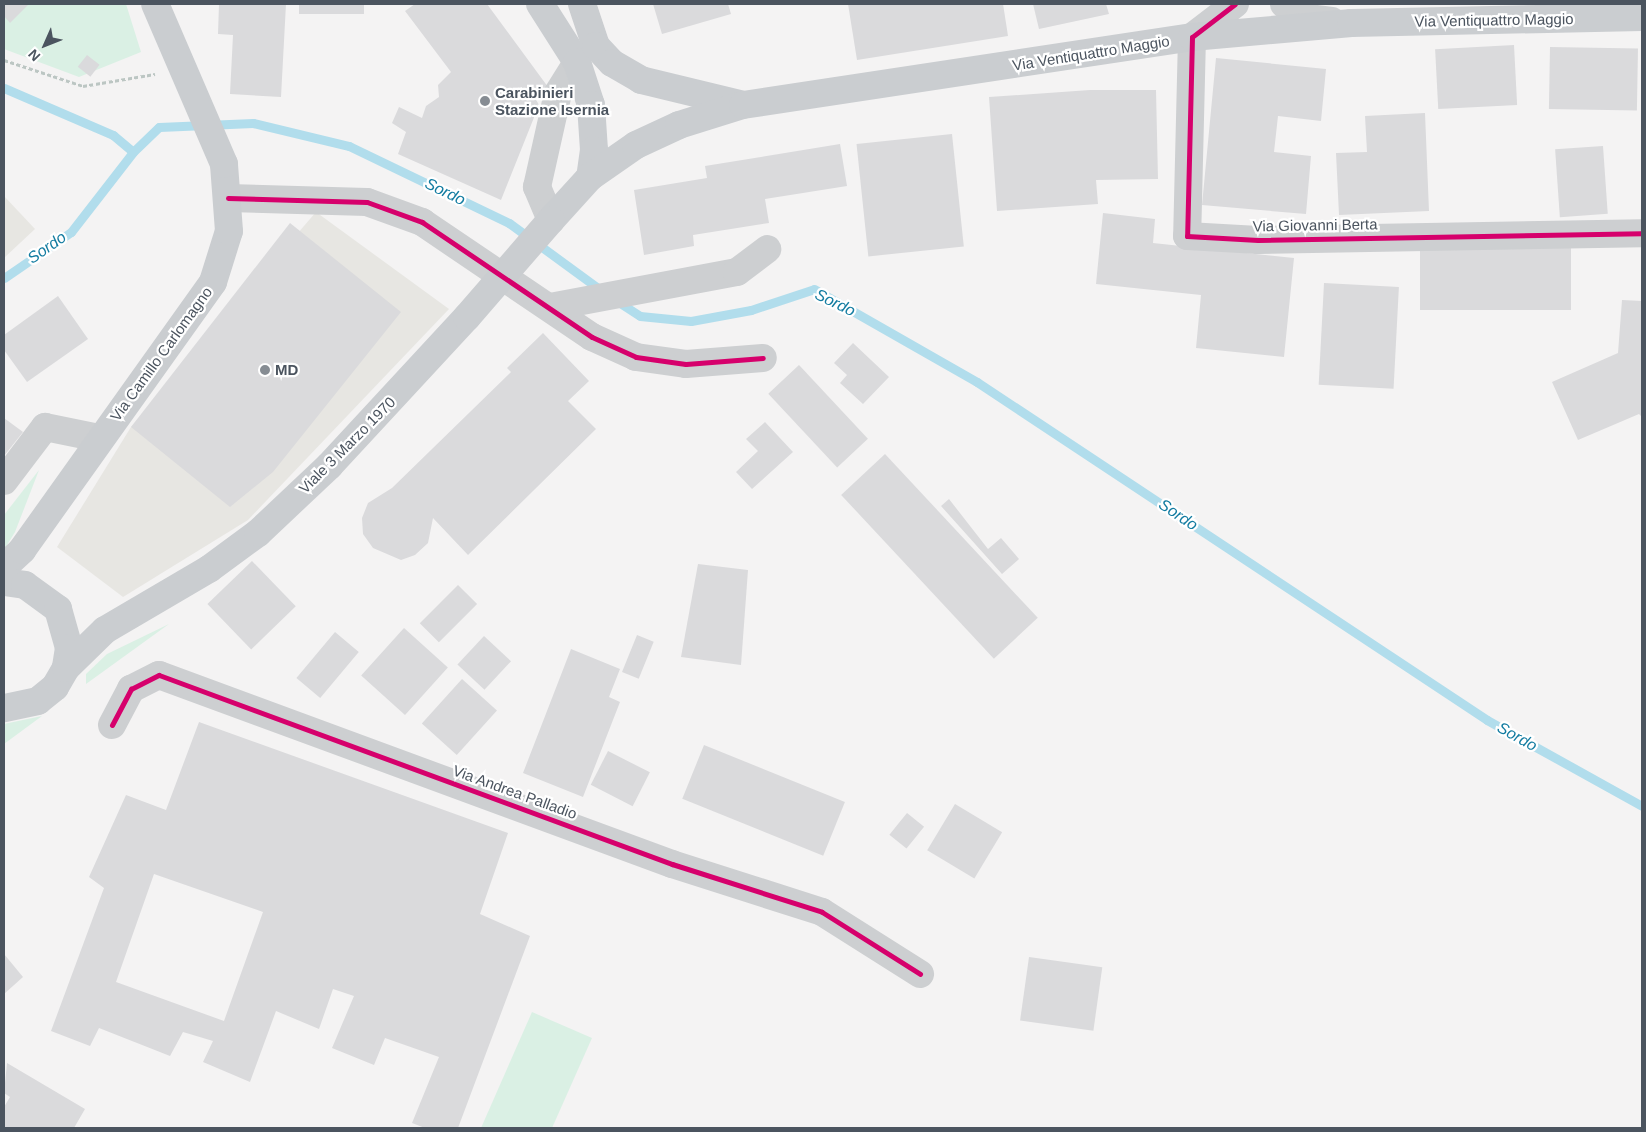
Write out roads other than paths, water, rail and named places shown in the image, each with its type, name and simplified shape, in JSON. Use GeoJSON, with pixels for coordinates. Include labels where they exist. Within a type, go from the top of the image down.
{"type":"FeatureCollection","features":[{"type":"Feature","properties":{"kind":"main road","name":"Via Camillo Carlomagno"},"geometry":{"type":"LineString","coordinates":[[4,567],[22,550],[99,438],[213,282],[229,231],[224,164],[155,4]]}},
{"type":"Feature","properties":{"kind":"main road"},"geometry":{"type":"LineString","coordinates":[[540,4],[577,62],[591,105],[594,150],[590,177]]}},
{"type":"Feature","properties":{"kind":"main road"},"geometry":{"type":"LineString","coordinates":[[582,4],[596,46],[612,64],[650,82],[743,105]]}},
{"type":"Feature","properties":{"kind":"main road","name":"Via Ventiquattro Maggio"},"geometry":{"type":"LineString","coordinates":[[590,177],[636,145],[679,125],[743,105],[1192,37],[1350,23],[1642,17]]}},
{"type":"Feature","properties":{"kind":"main road","name":"Viale 3 Marzo 1970"},"geometry":{"type":"LineString","coordinates":[[4,708],[38,701],[55,687],[66,668],[105,630],[209,569],[258,533],[329,466],[467,317],[590,177]]}},
{"type":"Feature","properties":{"kind":"main road"},"geometry":{"type":"LineString","coordinates":[[4,582],[25,584],[58,609],[69,648],[66,668]]}},
{"type":"Feature","properties":{"kind":"street"},"geometry":{"type":"LineString","coordinates":[[1192,37],[1235,4]]}},
{"type":"Feature","properties":{"kind":"street"},"geometry":{"type":"LineString","coordinates":[[1284,4],[1300,16],[1350,23]]}},
{"type":"Feature","properties":{"kind":"street","name":"Via Giovanni Berta"},"geometry":{"type":"LineString","coordinates":[[1192,37],[1187,236],[1258,240],[1642,233]]}},
{"type":"Feature","properties":{"kind":"street"},"geometry":{"type":"LineString","coordinates":[[551,220],[538,187],[558,93],[577,62]]}},
{"type":"Feature","properties":{"kind":"street"},"geometry":{"type":"LineString","coordinates":[[228,198],[367,202],[422,222],[592,337],[636,357],[686,364],[763,358]]}},
{"type":"Feature","properties":{"kind":"street"},"geometry":{"type":"LineString","coordinates":[[550,307],[632,289],[738,272],[767,249]]}},
{"type":"Feature","properties":{"kind":"street"},"geometry":{"type":"LineString","coordinates":[[4,481],[45,427],[99,438]]}},
{"type":"Feature","properties":{"kind":"street","name":"Via Andrea Palladio"},"geometry":{"type":"LineString","coordinates":[[112,725],[131,689],[159,676],[672,864],[822,912],[920,974]]}},
{"type":"Feature","properties":{"kind":"waterway"},"geometry":{"type":"LineString","coordinates":[[4,88],[113,135],[133,152]]}},
{"type":"Feature","properties":{"kind":"waterway","name":"Sordo"},"geometry":{"type":"LineString","coordinates":[[4,278],[71,232],[133,152],[159,127],[253,123],[349,146],[509,223],[602,291]]}},
{"type":"Feature","properties":{"kind":"waterway","name":"Sordo"},"geometry":{"type":"LineString","coordinates":[[617,301],[640,316],[691,321],[751,310],[814,289],[977,382],[1487,720],[1642,806]]}},
{"type":"Feature","properties":{"kind":"place","name":"Carabinieri Stazione Isernia"},"geometry":{"type":"Point","coordinates":[485,101]}},
{"type":"Feature","properties":{"kind":"place","name":"MD"},"geometry":{"type":"Point","coordinates":[265,370]}}]}
